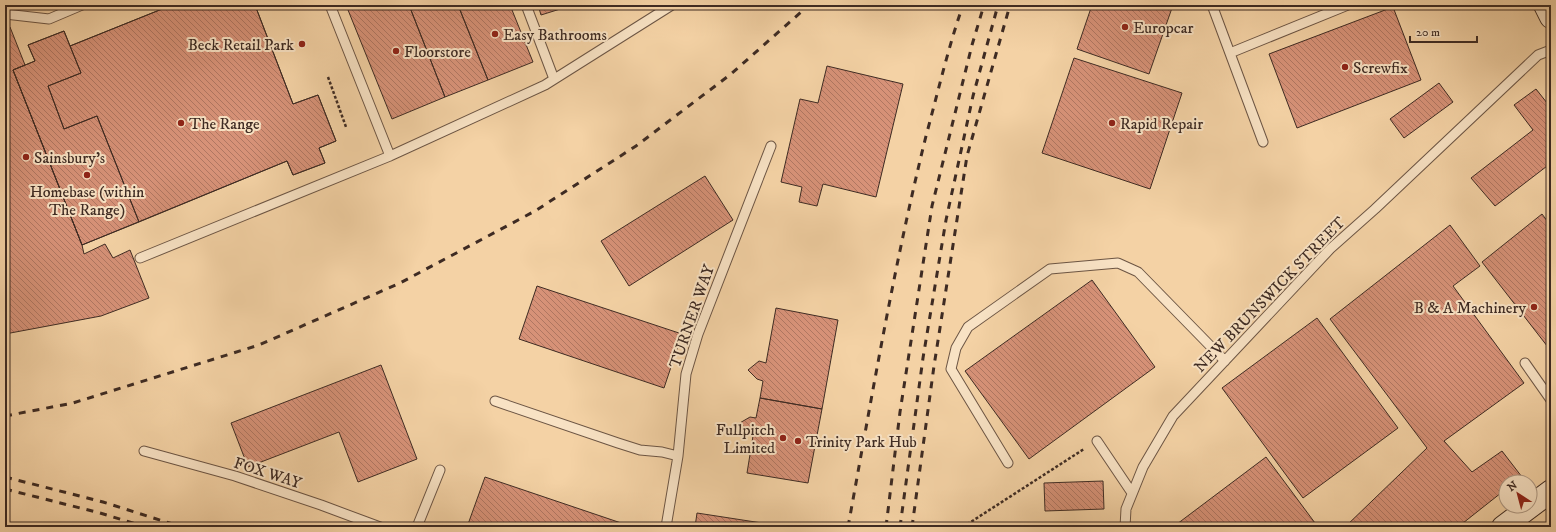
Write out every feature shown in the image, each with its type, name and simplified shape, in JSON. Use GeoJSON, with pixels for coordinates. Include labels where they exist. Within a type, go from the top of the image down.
{"type":"FeatureCollection","features":[{"type":"Feature","properties":{"kind":"street"},"geometry":{"type":"LineString","coordinates":[[1545,5],[1551,17]]}},
{"type":"Feature","properties":{"kind":"street"},"geometry":{"type":"LineString","coordinates":[[1503,527],[1551,491]]}},
{"type":"Feature","properties":{"kind":"lane"},"geometry":{"type":"LineString","coordinates":[[5,14],[49,19],[82,5]]}},
{"type":"Feature","properties":{"kind":"lane"},"geometry":{"type":"LineString","coordinates":[[330,5],[390,156]]}},
{"type":"Feature","properties":{"kind":"lane"},"geometry":{"type":"LineString","coordinates":[[526,5],[554,79]]}},
{"type":"Feature","properties":{"kind":"lane"},"geometry":{"type":"LineString","coordinates":[[140,258],[390,156],[554,79],[672,5]]}},
{"type":"Feature","properties":{"kind":"lane"},"geometry":{"type":"LineString","coordinates":[[1212,5],[1264,142]]}},
{"type":"Feature","properties":{"kind":"lane"},"geometry":{"type":"LineString","coordinates":[[1230,53],[1348,5]]}},
{"type":"Feature","properties":{"kind":"lane","name":"NEW BRUNSWICK STREET"},"geometry":{"type":"LineString","coordinates":[[1125,527],[1126,509],[1143,467],[1173,416],[1330,250],[1376,209],[1538,55],[1551,50]]}},
{"type":"Feature","properties":{"kind":"lane","name":"TURNER WAY"},"geometry":{"type":"LineString","coordinates":[[666,527],[678,456],[686,374],[700,330],[771,146]]}},
{"type":"Feature","properties":{"kind":"lane"},"geometry":{"type":"LineString","coordinates":[[1008,463],[951,369],[956,348],[968,327],[1050,269],[1118,263],[1138,272],[1225,361]]}},
{"type":"Feature","properties":{"kind":"lane"},"geometry":{"type":"LineString","coordinates":[[1525,363],[1551,400]]}},
{"type":"Feature","properties":{"kind":"lane"},"geometry":{"type":"LineString","coordinates":[[495,401],[625,446],[678,456]]}},
{"type":"Feature","properties":{"kind":"lane"},"geometry":{"type":"LineString","coordinates":[[1097,441],[1132,493]]}},
{"type":"Feature","properties":{"kind":"lane","name":"FOX WAY"},"geometry":{"type":"LineString","coordinates":[[144,452],[235,476],[380,527]]}},
{"type":"Feature","properties":{"kind":"lane"},"geometry":{"type":"LineString","coordinates":[[417,527],[440,470]]}},
{"type":"Feature","properties":{"kind":"path"},"geometry":{"type":"LineString","coordinates":[[328,77],[346,127]]}},
{"type":"Feature","properties":{"kind":"path"},"geometry":{"type":"LineString","coordinates":[[963,527],[1097,441]]}},
{"type":"Feature","properties":{"kind":"building","name":"The Range"},"geometry":{"type":"Polygon","coordinates":[[[172,5],[255,5],[293,104],[318,95],[336,141],[319,148],[325,163],[293,175],[287,161],[82,245],[13,70],[35,61],[28,45],[64,31],[70,46],[172,5]]]}},
{"type":"Feature","properties":{"kind":"building","name":"The Range"},"geometry":{"type":"Polygon","coordinates":[[[172,5],[255,5],[293,104],[318,95],[336,141],[319,148],[325,163],[293,175],[287,161],[139,222],[97,116],[64,129],[48,86],[81,73],[70,46],[172,5]]]}},
{"type":"Feature","properties":{"kind":"building","name":"Floorstore"},"geometry":{"type":"Polygon","coordinates":[[[346,5],[409,5],[445,97],[392,119],[346,5]]]}},
{"type":"Feature","properties":{"kind":"building"},"geometry":{"type":"Polygon","coordinates":[[[409,5],[458,5],[488,80],[445,97],[409,5]]]}},
{"type":"Feature","properties":{"kind":"building","name":"Easy Bathrooms"},"geometry":{"type":"Polygon","coordinates":[[[458,5],[510,5],[533,62],[488,80],[458,5]]]}},
{"type":"Feature","properties":{"kind":"building"},"geometry":{"type":"Polygon","coordinates":[[[538,5],[573,5],[541,15],[538,5]]]}},
{"type":"Feature","properties":{"kind":"building","name":"Europcar"},"geometry":{"type":"Polygon","coordinates":[[[1092,5],[1173,5],[1149,74],[1077,49],[1092,5]]]}},
{"type":"Feature","properties":{"kind":"building","name":"Screwfix"},"geometry":{"type":"Polygon","coordinates":[[[1393,7],[1421,80],[1297,128],[1269,54],[1393,7]]]}},
{"type":"Feature","properties":{"kind":"building","name":"Sainsbury's"},"geometry":{"type":"Polygon","coordinates":[[[10,27],[25,65],[13,70],[82,245],[84,254],[105,244],[113,258],[130,250],[149,298],[101,316],[5,334],[5,29],[10,27]]]}},
{"type":"Feature","properties":{"kind":"building","name":"Homebase (within The Range)"},"geometry":{"type":"Polygon","coordinates":[[[64,31],[81,73],[48,86],[64,129],[97,116],[139,222],[82,245],[13,70],[35,61],[28,45],[64,31]]]}},
{"type":"Feature","properties":{"kind":"building","name":"Rapid Repair"},"geometry":{"type":"Polygon","coordinates":[[[1074,58],[1182,93],[1150,189],[1042,153],[1074,58]]]}},
{"type":"Feature","properties":{"kind":"building"},"geometry":{"type":"Polygon","coordinates":[[[827,66],[903,84],[876,197],[823,184],[817,206],[799,202],[802,187],[781,182],[800,99],[818,103],[827,66]]]}},
{"type":"Feature","properties":{"kind":"building"},"geometry":{"type":"Polygon","coordinates":[[[1439,83],[1453,102],[1404,138],[1390,119],[1439,83]]]}},
{"type":"Feature","properties":{"kind":"building"},"geometry":{"type":"Polygon","coordinates":[[[1536,89],[1551,108],[1551,163],[1495,206],[1471,178],[1533,130],[1514,105],[1536,89]]]}},
{"type":"Feature","properties":{"kind":"building"},"geometry":{"type":"Polygon","coordinates":[[[705,176],[733,220],[629,286],[601,241],[705,176]]]}},
{"type":"Feature","properties":{"kind":"building","name":"B & A Machinery"},"geometry":{"type":"Polygon","coordinates":[[[1542,214],[1551,226],[1551,351],[1482,262],[1542,214]]]}},
{"type":"Feature","properties":{"kind":"building"},"geometry":{"type":"Polygon","coordinates":[[[1450,225],[1480,266],[1453,286],[1524,383],[1444,441],[1472,472],[1502,451],[1520,474],[1498,474],[1498,495],[1458,527],[1345,527],[1427,448],[1330,319],[1450,225]]]}},
{"type":"Feature","properties":{"kind":"building"},"geometry":{"type":"Polygon","coordinates":[[[1092,280],[1155,367],[1029,459],[965,371],[1092,280]]]}},
{"type":"Feature","properties":{"kind":"building"},"geometry":{"type":"Polygon","coordinates":[[[537,286],[682,334],[664,388],[519,339],[537,286]]]}},
{"type":"Feature","properties":{"kind":"building"},"geometry":{"type":"Polygon","coordinates":[[[776,308],[838,320],[822,409],[760,398],[763,381],[757,379],[748,370],[759,361],[766,363],[776,308]]]}},
{"type":"Feature","properties":{"kind":"building"},"geometry":{"type":"Polygon","coordinates":[[[1317,318],[1398,428],[1303,498],[1222,388],[1317,318]]]}},
{"type":"Feature","properties":{"kind":"building"},"geometry":{"type":"Polygon","coordinates":[[[381,365],[417,459],[358,482],[339,432],[248,467],[231,423],[381,365]]]}},
{"type":"Feature","properties":{"kind":"building"},"geometry":{"type":"Polygon","coordinates":[[[760,398],[822,409],[808,483],[747,473],[753,436],[747,435],[738,424],[750,417],[756,418],[760,398]]]}},
{"type":"Feature","properties":{"kind":"building"},"geometry":{"type":"Polygon","coordinates":[[[1266,457],[1318,527],[1173,527],[1266,457]]]}},
{"type":"Feature","properties":{"kind":"building"},"geometry":{"type":"Polygon","coordinates":[[[485,477],[633,527],[467,527],[485,477]]]}},
{"type":"Feature","properties":{"kind":"building"},"geometry":{"type":"Polygon","coordinates":[[[1103,481],[1104,509],[1045,511],[1044,483],[1103,481]]]}},
{"type":"Feature","properties":{"kind":"building"},"geometry":{"type":"Polygon","coordinates":[[[697,513],[762,523],[762,527],[695,527],[697,513]]]}},
{"type":"Feature","properties":{"kind":"railway"},"geometry":{"type":"LineString","coordinates":[[5,416],[73,403],[259,345],[400,283],[535,211],[636,146],[731,74],[809,5]]}},
{"type":"Feature","properties":{"kind":"railway"},"geometry":{"type":"LineString","coordinates":[[848,527],[884,331],[914,184],[948,54],[963,5]]}},
{"type":"Feature","properties":{"kind":"railway"},"geometry":{"type":"LineString","coordinates":[[886,527],[900,412],[932,206],[972,45],[984,5]]}},
{"type":"Feature","properties":{"kind":"railway"},"geometry":{"type":"LineString","coordinates":[[900,527],[923,358],[946,220],[973,96],[998,5]]}},
{"type":"Feature","properties":{"kind":"railway"},"geometry":{"type":"LineString","coordinates":[[912,527],[934,366],[967,156],[1010,5]]}},
{"type":"Feature","properties":{"kind":"railway"},"geometry":{"type":"LineString","coordinates":[[5,477],[103,502],[182,527]]}},
{"type":"Feature","properties":{"kind":"railway"},"geometry":{"type":"LineString","coordinates":[[5,489],[100,513],[146,527]]}},
{"type":"Feature","properties":{"kind":"place","name":"Europcar"},"geometry":{"type":"Point","coordinates":[1125,27]}},
{"type":"Feature","properties":{"kind":"place","name":"Easy Bathrooms"},"geometry":{"type":"Point","coordinates":[495,34]}},
{"type":"Feature","properties":{"kind":"place","name":"Beck Retail Park"},"geometry":{"type":"Point","coordinates":[302,44]}},
{"type":"Feature","properties":{"kind":"place","name":"Floorstore"},"geometry":{"type":"Point","coordinates":[396,51]}},
{"type":"Feature","properties":{"kind":"place","name":"Screwfix"},"geometry":{"type":"Point","coordinates":[1345,67]}},
{"type":"Feature","properties":{"kind":"place","name":"The Range"},"geometry":{"type":"Point","coordinates":[181,123]}},
{"type":"Feature","properties":{"kind":"place","name":"Rapid Repair"},"geometry":{"type":"Point","coordinates":[1112,123]}},
{"type":"Feature","properties":{"kind":"place","name":"Sainsbury's"},"geometry":{"type":"Point","coordinates":[26,157]}},
{"type":"Feature","properties":{"kind":"place","name":"Homebase (within The Range)"},"geometry":{"type":"Point","coordinates":[87,175]}},
{"type":"Feature","properties":{"kind":"place","name":"B & A Machinery"},"geometry":{"type":"Point","coordinates":[1534,307]}},
{"type":"Feature","properties":{"kind":"place","name":"Fullpitch Limited"},"geometry":{"type":"Point","coordinates":[783,438]}},
{"type":"Feature","properties":{"kind":"place","name":"Trinity Park Hub"},"geometry":{"type":"Point","coordinates":[798,441]}}]}
